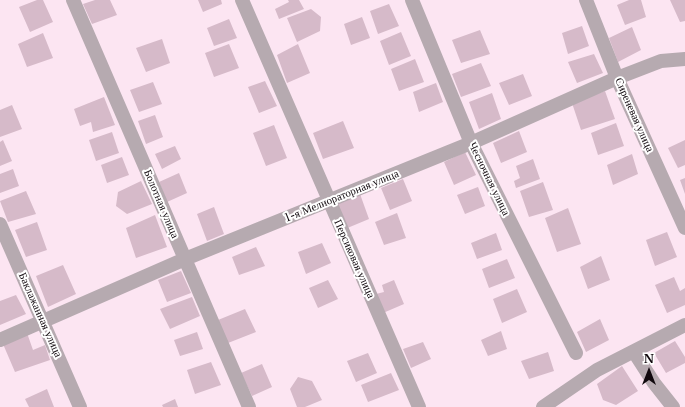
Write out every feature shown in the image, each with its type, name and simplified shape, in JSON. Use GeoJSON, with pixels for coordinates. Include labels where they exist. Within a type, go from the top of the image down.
{"type":"FeatureCollection","features":[{"type":"Feature","properties":{"kind":"street","name":"Болотная улица"},"geometry":{"type":"LineString","coordinates":[[73,0],[249,407]]}},
{"type":"Feature","properties":{"kind":"street","name":"Персиковая улица"},"geometry":{"type":"LineString","coordinates":[[242,0],[419,407]]}},
{"type":"Feature","properties":{"kind":"street","name":"Чесночная улица"},"geometry":{"type":"LineString","coordinates":[[412,0],[471,143],[576,353]]}},
{"type":"Feature","properties":{"kind":"street","name":"Сиреневая улица"},"geometry":{"type":"LineString","coordinates":[[586,0],[617,78],[685,228]]}},
{"type":"Feature","properties":{"kind":"street","name":"1-я Мелиораторная улица"},"geometry":{"type":"LineString","coordinates":[[0,340],[185,259],[329,202],[471,143],[617,78],[661,61],[685,59]]}},
{"type":"Feature","properties":{"kind":"street","name":"Баклажанная улица"},"geometry":{"type":"LineString","coordinates":[[0,224],[80,407]]}},
{"type":"Feature","properties":{"kind":"street"},"geometry":{"type":"LineString","coordinates":[[543,407],[597,370],[685,325]]}},
{"type":"Feature","properties":{"kind":"street"},"geometry":{"type":"LineString","coordinates":[[634,352],[654,383],[673,407]]}},
{"type":"Feature","properties":{"kind":"building"},"geometry":{"type":"Polygon","coordinates":[[[37,0],[43,0],[53,22],[30,32],[19,7],[37,0]]]}},
{"type":"Feature","properties":{"kind":"building"},"geometry":{"type":"Polygon","coordinates":[[[95,0],[110,0],[117,15],[92,24],[83,4],[95,0]]]}},
{"type":"Feature","properties":{"kind":"building"},"geometry":{"type":"Polygon","coordinates":[[[198,0],[221,0],[222,4],[203,12],[198,0]]]}},
{"type":"Feature","properties":{"kind":"building"},"geometry":{"type":"Polygon","coordinates":[[[288,0],[299,0],[304,9],[279,19],[275,9],[289,2],[288,0]]]}},
{"type":"Feature","properties":{"kind":"building"},"geometry":{"type":"Polygon","coordinates":[[[629,0],[641,0],[646,17],[625,25],[617,5],[629,0]]]}},
{"type":"Feature","properties":{"kind":"building"},"geometry":{"type":"Polygon","coordinates":[[[670,0],[685,0],[685,21],[680,22],[670,0]]]}},
{"type":"Feature","properties":{"kind":"building"},"geometry":{"type":"Polygon","coordinates":[[[389,4],[399,26],[378,34],[370,11],[389,4]]]}},
{"type":"Feature","properties":{"kind":"building"},"geometry":{"type":"Polygon","coordinates":[[[311,9],[321,17],[320,31],[297,42],[287,18],[311,9]]]}},
{"type":"Feature","properties":{"kind":"building"},"geometry":{"type":"Polygon","coordinates":[[[362,17],[370,38],[351,45],[344,24],[362,17]]]}},
{"type":"Feature","properties":{"kind":"building"},"geometry":{"type":"Polygon","coordinates":[[[229,19],[237,38],[214,46],[207,28],[229,19]]]}},
{"type":"Feature","properties":{"kind":"building"},"geometry":{"type":"Polygon","coordinates":[[[582,26],[589,46],[568,54],[562,33],[582,26]]]}},
{"type":"Feature","properties":{"kind":"building"},"geometry":{"type":"Polygon","coordinates":[[[632,27],[641,50],[618,62],[609,38],[632,27]]]}},
{"type":"Feature","properties":{"kind":"building"},"geometry":{"type":"Polygon","coordinates":[[[480,30],[490,54],[461,63],[452,40],[480,30]]]}},
{"type":"Feature","properties":{"kind":"building"},"geometry":{"type":"Polygon","coordinates":[[[401,32],[411,56],[389,65],[380,41],[401,32]]]}},
{"type":"Feature","properties":{"kind":"building"},"geometry":{"type":"Polygon","coordinates":[[[43,33],[53,58],[27,67],[18,44],[43,33]]]}},
{"type":"Feature","properties":{"kind":"building"},"geometry":{"type":"Polygon","coordinates":[[[162,39],[170,63],[146,72],[136,48],[162,39]]]}},
{"type":"Feature","properties":{"kind":"building"},"geometry":{"type":"Polygon","coordinates":[[[229,44],[239,68],[214,77],[205,53],[229,44]]]}},
{"type":"Feature","properties":{"kind":"building"},"geometry":{"type":"Polygon","coordinates":[[[298,44],[310,73],[287,83],[277,55],[298,44]]]}},
{"type":"Feature","properties":{"kind":"building"},"geometry":{"type":"Polygon","coordinates":[[[594,54],[603,73],[577,83],[568,62],[594,54]]]}},
{"type":"Feature","properties":{"kind":"building"},"geometry":{"type":"Polygon","coordinates":[[[415,59],[424,82],[399,91],[391,69],[415,59]]]}},
{"type":"Feature","properties":{"kind":"building"},"geometry":{"type":"Polygon","coordinates":[[[481,63],[491,86],[461,97],[452,74],[481,63]]]}},
{"type":"Feature","properties":{"kind":"building"},"geometry":{"type":"Polygon","coordinates":[[[523,74],[532,96],[509,105],[499,83],[523,74]]]}},
{"type":"Feature","properties":{"kind":"building"},"geometry":{"type":"Polygon","coordinates":[[[265,81],[277,106],[259,113],[248,87],[265,81]]]}},
{"type":"Feature","properties":{"kind":"building"},"geometry":{"type":"Polygon","coordinates":[[[153,82],[162,104],[139,112],[130,90],[153,82]]]}},
{"type":"Feature","properties":{"kind":"building"},"geometry":{"type":"Polygon","coordinates":[[[436,83],[443,102],[419,112],[413,92],[436,83]]]}},
{"type":"Feature","properties":{"kind":"building"},"geometry":{"type":"Polygon","coordinates":[[[605,91],[615,119],[581,130],[572,103],[605,91]]]}},
{"type":"Feature","properties":{"kind":"building"},"geometry":{"type":"Polygon","coordinates":[[[492,93],[501,119],[479,129],[469,102],[492,93]]]}},
{"type":"Feature","properties":{"kind":"building"},"geometry":{"type":"Polygon","coordinates":[[[104,97],[115,125],[93,132],[91,122],[80,126],[74,109],[104,97]]]}},
{"type":"Feature","properties":{"kind":"building"},"geometry":{"type":"Polygon","coordinates":[[[12,105],[22,129],[0,137],[0,110],[12,105]]]}},
{"type":"Feature","properties":{"kind":"building"},"geometry":{"type":"Polygon","coordinates":[[[155,115],[163,137],[146,144],[138,121],[155,115]]]}},
{"type":"Feature","properties":{"kind":"building"},"geometry":{"type":"Polygon","coordinates":[[[343,121],[354,148],[323,159],[313,133],[343,121]]]}},
{"type":"Feature","properties":{"kind":"building"},"geometry":{"type":"Polygon","coordinates":[[[616,123],[624,146],[598,155],[591,133],[616,123]]]}},
{"type":"Feature","properties":{"kind":"building"},"geometry":{"type":"Polygon","coordinates":[[[274,125],[287,158],[266,166],[253,133],[274,125]]]}},
{"type":"Feature","properties":{"kind":"building"},"geometry":{"type":"Polygon","coordinates":[[[519,131],[527,152],[501,163],[493,143],[519,131]]]}},
{"type":"Feature","properties":{"kind":"building"},"geometry":{"type":"Polygon","coordinates":[[[112,132],[119,153],[96,161],[89,140],[112,132]]]}},
{"type":"Feature","properties":{"kind":"building"},"geometry":{"type":"Polygon","coordinates":[[[3,140],[12,161],[0,166],[0,142],[3,140]]]}},
{"type":"Feature","properties":{"kind":"building"},"geometry":{"type":"Polygon","coordinates":[[[685,140],[685,165],[678,168],[668,148],[685,140]]]}},
{"type":"Feature","properties":{"kind":"building"},"geometry":{"type":"Polygon","coordinates":[[[175,146],[181,159],[162,169],[155,154],[175,146]]]}},
{"type":"Feature","properties":{"kind":"building"},"geometry":{"type":"Polygon","coordinates":[[[465,152],[476,175],[454,185],[444,162],[465,152]]]}},
{"type":"Feature","properties":{"kind":"building"},"geometry":{"type":"Polygon","coordinates":[[[632,154],[638,174],[613,185],[607,165],[632,154]]]}},
{"type":"Feature","properties":{"kind":"building"},"geometry":{"type":"Polygon","coordinates":[[[122,157],[129,175],[107,183],[101,165],[122,157]]]}},
{"type":"Feature","properties":{"kind":"building"},"geometry":{"type":"Polygon","coordinates":[[[533,159],[540,179],[516,188],[514,181],[520,178],[516,166],[533,159]]]}},
{"type":"Feature","properties":{"kind":"building"},"geometry":{"type":"Polygon","coordinates":[[[13,169],[19,186],[0,193],[0,174],[13,169]]]}},
{"type":"Feature","properties":{"kind":"building"},"geometry":{"type":"Polygon","coordinates":[[[179,173],[187,193],[167,202],[159,182],[179,173]]]}},
{"type":"Feature","properties":{"kind":"building"},"geometry":{"type":"Polygon","coordinates":[[[685,178],[685,194],[680,180],[685,178]]]}},
{"type":"Feature","properties":{"kind":"building"},"geometry":{"type":"Polygon","coordinates":[[[403,179],[412,201],[390,210],[381,188],[403,179]]]}},
{"type":"Feature","properties":{"kind":"building"},"geometry":{"type":"Polygon","coordinates":[[[141,181],[152,204],[127,214],[116,206],[118,192],[141,181]]]}},
{"type":"Feature","properties":{"kind":"building"},"geometry":{"type":"Polygon","coordinates":[[[543,182],[553,210],[529,217],[520,191],[543,182]]]}},
{"type":"Feature","properties":{"kind":"building"},"geometry":{"type":"Polygon","coordinates":[[[478,187],[485,206],[465,214],[457,195],[478,187]]]}},
{"type":"Feature","properties":{"kind":"building"},"geometry":{"type":"Polygon","coordinates":[[[26,191],[36,214],[8,222],[0,201],[26,191]]]}},
{"type":"Feature","properties":{"kind":"building"},"geometry":{"type":"Polygon","coordinates":[[[360,194],[369,219],[345,229],[335,205],[360,194]]]}},
{"type":"Feature","properties":{"kind":"building"},"geometry":{"type":"Polygon","coordinates":[[[214,207],[224,234],[207,241],[197,214],[214,207]]]}},
{"type":"Feature","properties":{"kind":"building"},"geometry":{"type":"Polygon","coordinates":[[[568,208],[581,244],[557,252],[545,218],[568,208]]]}},
{"type":"Feature","properties":{"kind":"building"},"geometry":{"type":"Polygon","coordinates":[[[397,213],[406,238],[384,245],[375,222],[397,213]]]}},
{"type":"Feature","properties":{"kind":"building"},"geometry":{"type":"Polygon","coordinates":[[[155,215],[167,247],[136,258],[126,228],[155,215]]]}},
{"type":"Feature","properties":{"kind":"building"},"geometry":{"type":"Polygon","coordinates":[[[37,222],[47,250],[26,257],[15,230],[37,222]]]}},
{"type":"Feature","properties":{"kind":"building"},"geometry":{"type":"Polygon","coordinates":[[[667,232],[677,257],[655,266],[646,240],[667,232]]]}},
{"type":"Feature","properties":{"kind":"building"},"geometry":{"type":"Polygon","coordinates":[[[496,233],[502,250],[477,259],[471,243],[496,233]]]}},
{"type":"Feature","properties":{"kind":"building"},"geometry":{"type":"Polygon","coordinates":[[[322,243],[331,263],[306,274],[298,252],[322,243]]]}},
{"type":"Feature","properties":{"kind":"building"},"geometry":{"type":"Polygon","coordinates":[[[256,247],[265,266],[239,275],[232,257],[256,247]]]}},
{"type":"Feature","properties":{"kind":"building"},"geometry":{"type":"Polygon","coordinates":[[[601,256],[610,280],[588,289],[580,267],[601,256]]]}},
{"type":"Feature","properties":{"kind":"building"},"geometry":{"type":"Polygon","coordinates":[[[507,259],[515,278],[489,288],[482,269],[507,259]]]}},
{"type":"Feature","properties":{"kind":"building"},"geometry":{"type":"Polygon","coordinates":[[[63,265],[76,294],[48,307],[36,276],[63,265]]]}},
{"type":"Feature","properties":{"kind":"building"},"geometry":{"type":"Polygon","coordinates":[[[181,271],[191,293],[167,302],[158,280],[181,271]]]}},
{"type":"Feature","properties":{"kind":"building"},"geometry":{"type":"Polygon","coordinates":[[[674,277],[680,291],[685,288],[685,305],[667,313],[655,285],[674,277]]]}},
{"type":"Feature","properties":{"kind":"building"},"geometry":{"type":"Polygon","coordinates":[[[328,280],[338,299],[318,308],[309,288],[328,280]]]}},
{"type":"Feature","properties":{"kind":"building"},"geometry":{"type":"Polygon","coordinates":[[[394,280],[404,304],[383,313],[376,294],[384,292],[382,285],[394,280]]]}},
{"type":"Feature","properties":{"kind":"building"},"geometry":{"type":"Polygon","coordinates":[[[517,289],[527,312],[502,323],[493,299],[517,289]]]}},
{"type":"Feature","properties":{"kind":"building"},"geometry":{"type":"Polygon","coordinates":[[[16,295],[26,314],[0,325],[0,301],[16,295]]]}},
{"type":"Feature","properties":{"kind":"building"},"geometry":{"type":"Polygon","coordinates":[[[192,297],[200,316],[170,329],[160,309],[192,297]]]}},
{"type":"Feature","properties":{"kind":"building"},"geometry":{"type":"Polygon","coordinates":[[[245,309],[256,332],[228,343],[218,320],[245,309]]]}},
{"type":"Feature","properties":{"kind":"building"},"geometry":{"type":"Polygon","coordinates":[[[600,319],[609,340],[586,352],[577,332],[600,319]]]}},
{"type":"Feature","properties":{"kind":"building"},"geometry":{"type":"Polygon","coordinates":[[[501,331],[507,349],[488,356],[481,340],[501,331]]]}},
{"type":"Feature","properties":{"kind":"building"},"geometry":{"type":"Polygon","coordinates":[[[197,332],[203,349],[180,356],[174,340],[197,332]]]}},
{"type":"Feature","properties":{"kind":"building"},"geometry":{"type":"Polygon","coordinates":[[[27,333],[33,350],[45,345],[50,360],[15,372],[3,344],[27,333]]]}},
{"type":"Feature","properties":{"kind":"building"},"geometry":{"type":"Polygon","coordinates":[[[675,341],[685,357],[685,363],[666,373],[654,353],[675,341]]]}},
{"type":"Feature","properties":{"kind":"building"},"geometry":{"type":"Polygon","coordinates":[[[423,342],[431,359],[411,368],[403,349],[423,342]]]}},
{"type":"Feature","properties":{"kind":"building"},"geometry":{"type":"Polygon","coordinates":[[[548,352],[554,371],[529,379],[521,361],[548,352]]]}},
{"type":"Feature","properties":{"kind":"building"},"geometry":{"type":"Polygon","coordinates":[[[368,353],[377,373],[356,382],[347,361],[368,353]]]}},
{"type":"Feature","properties":{"kind":"building"},"geometry":{"type":"Polygon","coordinates":[[[211,362],[221,385],[195,394],[187,370],[211,362]]]}},
{"type":"Feature","properties":{"kind":"building"},"geometry":{"type":"Polygon","coordinates":[[[262,364],[272,387],[252,396],[241,373],[262,364]]]}},
{"type":"Feature","properties":{"kind":"building"},"geometry":{"type":"Polygon","coordinates":[[[622,366],[638,391],[616,405],[603,400],[597,384],[622,366]]]}},
{"type":"Feature","properties":{"kind":"building"},"geometry":{"type":"Polygon","coordinates":[[[391,373],[399,390],[368,402],[361,385],[391,373]]]}},
{"type":"Feature","properties":{"kind":"building"},"geometry":{"type":"Polygon","coordinates":[[[298,377],[312,381],[322,400],[305,407],[297,407],[290,389],[298,377]]]}},
{"type":"Feature","properties":{"kind":"building"},"geometry":{"type":"Polygon","coordinates":[[[47,389],[54,407],[29,407],[25,399],[47,389]]]}},
{"type":"Feature","properties":{"kind":"building"},"geometry":{"type":"Polygon","coordinates":[[[175,399],[178,407],[163,407],[162,405],[175,399]]]}}]}
